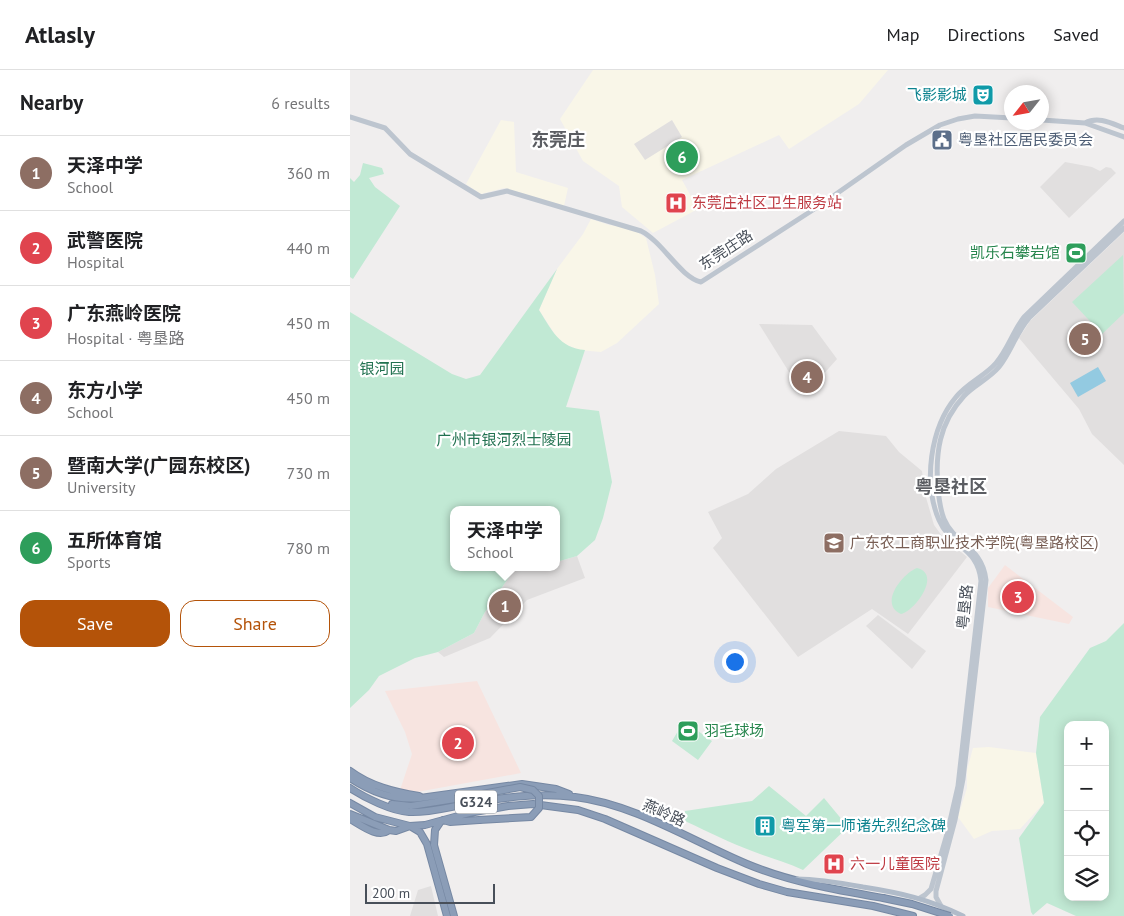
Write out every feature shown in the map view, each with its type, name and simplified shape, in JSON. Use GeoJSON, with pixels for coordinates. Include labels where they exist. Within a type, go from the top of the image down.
{"type":"FeatureCollection","features":[{"type":"Feature","properties":{"kind":"highway"},"geometry":{"type":"LineString","coordinates":[[350,771],[382,788],[406,794],[430,796]]}},
{"type":"Feature","properties":{"kind":"highway"},"geometry":{"type":"LineString","coordinates":[[350,778],[370,790],[404,799],[522,784],[556,789],[576,797]]}},
{"type":"Feature","properties":{"kind":"highway"},"geometry":{"type":"LineString","coordinates":[[379,802],[411,806],[520,787],[533,790],[539,796],[540,808],[531,817],[527,818],[450,822],[442,820],[435,830],[434,841],[447,916]]}},
{"type":"Feature","properties":{"kind":"highway","name":"燕岭路"},"geometry":{"type":"LineString","coordinates":[[350,788],[400,810],[416,812],[517,796],[546,794],[602,802],[628,811],[746,864],[794,879]]}},
{"type":"Feature","properties":{"kind":"highway","name":"燕岭路"},"geometry":{"type":"LineString","coordinates":[[350,804],[375,817],[410,826],[521,805],[547,805],[578,810],[599,816],[709,865],[764,886],[787,892],[874,906],[913,916]]}},
{"type":"Feature","properties":{"kind":"highway"},"geometry":{"type":"LineString","coordinates":[[350,814],[389,830],[396,831],[410,826],[420,832],[427,844],[445,897],[454,916]]}},
{"type":"Feature","properties":{"kind":"highway"},"geometry":{"type":"LineString","coordinates":[[350,819],[378,833],[385,833],[389,830]]}},
{"type":"Feature","properties":{"kind":"highway"},"geometry":{"type":"LineString","coordinates":[[794,879],[822,887],[920,906],[950,916]]}},
{"type":"Feature","properties":{"kind":"main road","name":"东莞庄路"},"geometry":{"type":"LineString","coordinates":[[350,117],[385,128],[410,154],[481,197],[507,191],[641,232],[655,240],[692,278],[701,282],[819,206],[906,145],[940,125],[975,116],[1004,118]]}},
{"type":"Feature","properties":{"kind":"main road"},"geometry":{"type":"LineString","coordinates":[[1049,120],[1085,123],[1124,137]]}},
{"type":"Feature","properties":{"kind":"main road"},"geometry":{"type":"LineString","coordinates":[[1085,123],[1091,120],[1101,120],[1124,128]]}},
{"type":"Feature","properties":{"kind":"main road","name":"粤垦路"},"geometry":{"type":"LineString","coordinates":[[920,898],[928,894],[931,889],[955,801],[981,581],[980,570],[976,561],[970,553],[947,535],[937,514],[932,494],[933,445],[943,417],[956,396],[997,362],[1024,317],[1124,221]]}},
{"type":"Feature","properties":{"kind":"main road","name":"粤垦路"},"geometry":{"type":"LineString","coordinates":[[941,906],[936,897],[936,891],[956,820],[963,779],[986,580],[985,571],[978,557],[951,530],[942,512],[937,470],[938,445],[947,420],[953,410],[965,395],[1006,358],[1018,333],[1029,318],[1124,228]]}},
{"type":"Feature","properties":{"kind":"main road","name":"燕岭路"},"geometry":{"type":"LineString","coordinates":[[794,879],[842,883],[897,892],[920,898],[963,916]]}},
{"type":"Feature","properties":{"kind":"shaded area"},"geometry":{"type":"Polygon","coordinates":[[[593,70],[888,70],[859,104],[789,149],[779,135],[682,180],[698,209],[653,233],[622,207],[619,186],[583,161],[560,119],[593,70]]]}},
{"type":"Feature","properties":{"kind":"shaded area"},"geometry":{"type":"Polygon","coordinates":[[[501,120],[514,122],[516,172],[568,188],[564,206],[504,188],[481,194],[466,184],[501,120]]]}},
{"type":"Feature","properties":{"kind":"shaded area"},"geometry":{"type":"Polygon","coordinates":[[[672,120],[682,137],[645,160],[634,144],[672,120]]]}},
{"type":"Feature","properties":{"kind":"shaded area"},"geometry":{"type":"Polygon","coordinates":[[[1065,162],[1092,167],[1100,171],[1106,167],[1111,168],[1116,173],[1069,218],[1040,187],[1065,162]]]}},
{"type":"Feature","properties":{"kind":"shaded area"},"geometry":{"type":"Polygon","coordinates":[[[591,219],[609,225],[631,228],[646,238],[655,275],[659,304],[617,343],[601,352],[579,350],[560,342],[539,310],[557,269],[583,234],[591,219]]]}},
{"type":"Feature","properties":{"kind":"shaded area"},"geometry":{"type":"Polygon","coordinates":[[[1124,232],[1124,465],[1092,434],[1079,409],[1019,338],[1030,321],[1124,232]]]}},
{"type":"Feature","properties":{"kind":"shaded area"},"geometry":{"type":"Polygon","coordinates":[[[759,324],[812,325],[837,359],[804,396],[759,324]]]}},
{"type":"Feature","properties":{"kind":"shaded area","name":"广东农工商职业技术学院(粤垦路校区)"},"geometry":{"type":"Polygon","coordinates":[[[839,431],[886,436],[899,452],[922,471],[925,494],[934,525],[942,536],[967,557],[908,634],[872,609],[798,657],[713,548],[722,538],[708,512],[748,494],[776,469],[839,431]]]}},
{"type":"Feature","properties":{"kind":"shaded area"},"geometry":{"type":"Polygon","coordinates":[[[577,556],[585,578],[527,600],[490,638],[444,657],[438,652],[474,633],[485,612],[513,571],[560,571],[560,561],[577,556]]]}},
{"type":"Feature","properties":{"kind":"shaded area"},"geometry":{"type":"Polygon","coordinates":[[[1005,565],[1073,617],[1069,624],[988,607],[988,588],[1005,565]]]}},
{"type":"Feature","properties":{"kind":"shaded area"},"geometry":{"type":"Polygon","coordinates":[[[878,615],[926,651],[912,669],[866,626],[878,615]]]}},
{"type":"Feature","properties":{"kind":"shaded area"},"geometry":{"type":"Polygon","coordinates":[[[477,681],[521,773],[417,792],[400,790],[412,754],[405,732],[385,691],[477,681]]]}},
{"type":"Feature","properties":{"kind":"shaded area"},"geometry":{"type":"Polygon","coordinates":[[[989,747],[1036,753],[1044,803],[1020,829],[992,831],[974,839],[958,817],[967,788],[967,770],[973,748],[989,747]]]}},
{"type":"Feature","properties":{"kind":"shaded area"},"geometry":{"type":"Polygon","coordinates":[[[431,886],[438,916],[410,916],[418,890],[431,886]]]}},
{"type":"Feature","properties":{"kind":"green space"},"geometry":{"type":"Polygon","coordinates":[[[685,141],[698,163],[679,174],[667,152],[685,141]]]}},
{"type":"Feature","properties":{"kind":"green space"},"geometry":{"type":"Polygon","coordinates":[[[363,163],[382,168],[384,174],[369,178],[375,187],[400,206],[353,279],[350,277],[350,178],[354,182],[360,175],[363,163]]]}},
{"type":"Feature","properties":{"kind":"green space"},"geometry":{"type":"Polygon","coordinates":[[[1123,255],[1124,313],[1102,334],[1072,302],[1123,255]]]}},
{"type":"Feature","properties":{"kind":"green space","name":"广州市银河烈士陵园"},"geometry":{"type":"Polygon","coordinates":[[[557,269],[539,310],[552,331],[562,342],[576,349],[585,350],[566,407],[599,411],[612,482],[595,540],[577,556],[560,561],[560,506],[450,506],[450,571],[513,571],[485,612],[474,633],[438,652],[415,658],[379,676],[369,690],[350,708],[350,312],[452,374],[466,379],[480,375],[557,269]]]}},
{"type":"Feature","properties":{"kind":"green space"},"geometry":{"type":"Polygon","coordinates":[[[917,568],[924,572],[927,577],[927,584],[919,600],[901,614],[892,603],[892,596],[905,576],[917,568]]]}},
{"type":"Feature","properties":{"kind":"green space"},"geometry":{"type":"Polygon","coordinates":[[[1124,623],[1124,916],[1076,916],[1047,903],[1033,915],[1019,838],[1044,803],[1036,753],[1040,717],[1090,648],[1106,641],[1124,623]]]}},
{"type":"Feature","properties":{"kind":"green space","name":"羽毛球场"},"geometry":{"type":"Polygon","coordinates":[[[684,721],[712,741],[698,760],[672,741],[684,721]]]}},
{"type":"Feature","properties":{"kind":"green space"},"geometry":{"type":"Polygon","coordinates":[[[769,786],[806,816],[824,798],[848,827],[803,870],[736,844],[684,819],[685,811],[752,801],[769,786]]]}},
{"type":"Feature","properties":{"kind":"water"},"geometry":{"type":"Polygon","coordinates":[[[1098,367],[1106,381],[1078,397],[1070,383],[1098,367]]]}},
{"type":"Feature","properties":{"kind":"place","name":"飞影影城"},"geometry":{"type":"Point","coordinates":[983,95]}},
{"type":"Feature","properties":{"kind":"place","name":"粤垦社区居民委员会"},"geometry":{"type":"Point","coordinates":[942,140]}},
{"type":"Feature","properties":{"kind":"place","name":"五所体育馆"},"geometry":{"type":"Point","coordinates":[682,157]}},
{"type":"Feature","properties":{"kind":"place","name":"东莞庄社区卫生服务站"},"geometry":{"type":"Point","coordinates":[676,203]}},
{"type":"Feature","properties":{"kind":"place","name":"凯乐石攀岩馆"},"geometry":{"type":"Point","coordinates":[1076,253]}},
{"type":"Feature","properties":{"kind":"place","name":"暨南大学(广园东校区)"},"geometry":{"type":"Point","coordinates":[1085,339]}},
{"type":"Feature","properties":{"kind":"place","name":"东方小学"},"geometry":{"type":"Point","coordinates":[807,377]}},
{"type":"Feature","properties":{"kind":"place","name":"广东农工商职业技术学院(粤垦路校区)"},"geometry":{"type":"Point","coordinates":[834,543]}},
{"type":"Feature","properties":{"kind":"place","name":"广东燕岭医院"},"geometry":{"type":"Point","coordinates":[1018,597]}},
{"type":"Feature","properties":{"kind":"place","name":"天泽中学"},"geometry":{"type":"Point","coordinates":[505,606]}},
{"type":"Feature","properties":{"kind":"place","name":"羽毛球场"},"geometry":{"type":"Point","coordinates":[688,731]}},
{"type":"Feature","properties":{"kind":"place","name":"武警医院"},"geometry":{"type":"Point","coordinates":[458,743]}},
{"type":"Feature","properties":{"kind":"place","name":"粤军第一师诸先烈纪念碑"},"geometry":{"type":"Point","coordinates":[765,826]}},
{"type":"Feature","properties":{"kind":"place","name":"六一儿童医院"},"geometry":{"type":"Point","coordinates":[834,864]}},
{"type":"Feature","properties":{"kind":"district","name":"东莞庄"},"geometry":{"type":"Point","coordinates":[558,140]}},
{"type":"Feature","properties":{"kind":"district","name":"粤垦社区"},"geometry":{"type":"Point","coordinates":[951,487]}},
{"type":"Feature","properties":{"kind":"park label","name":"银河园"},"geometry":{"type":"Point","coordinates":[382,369]}}]}
